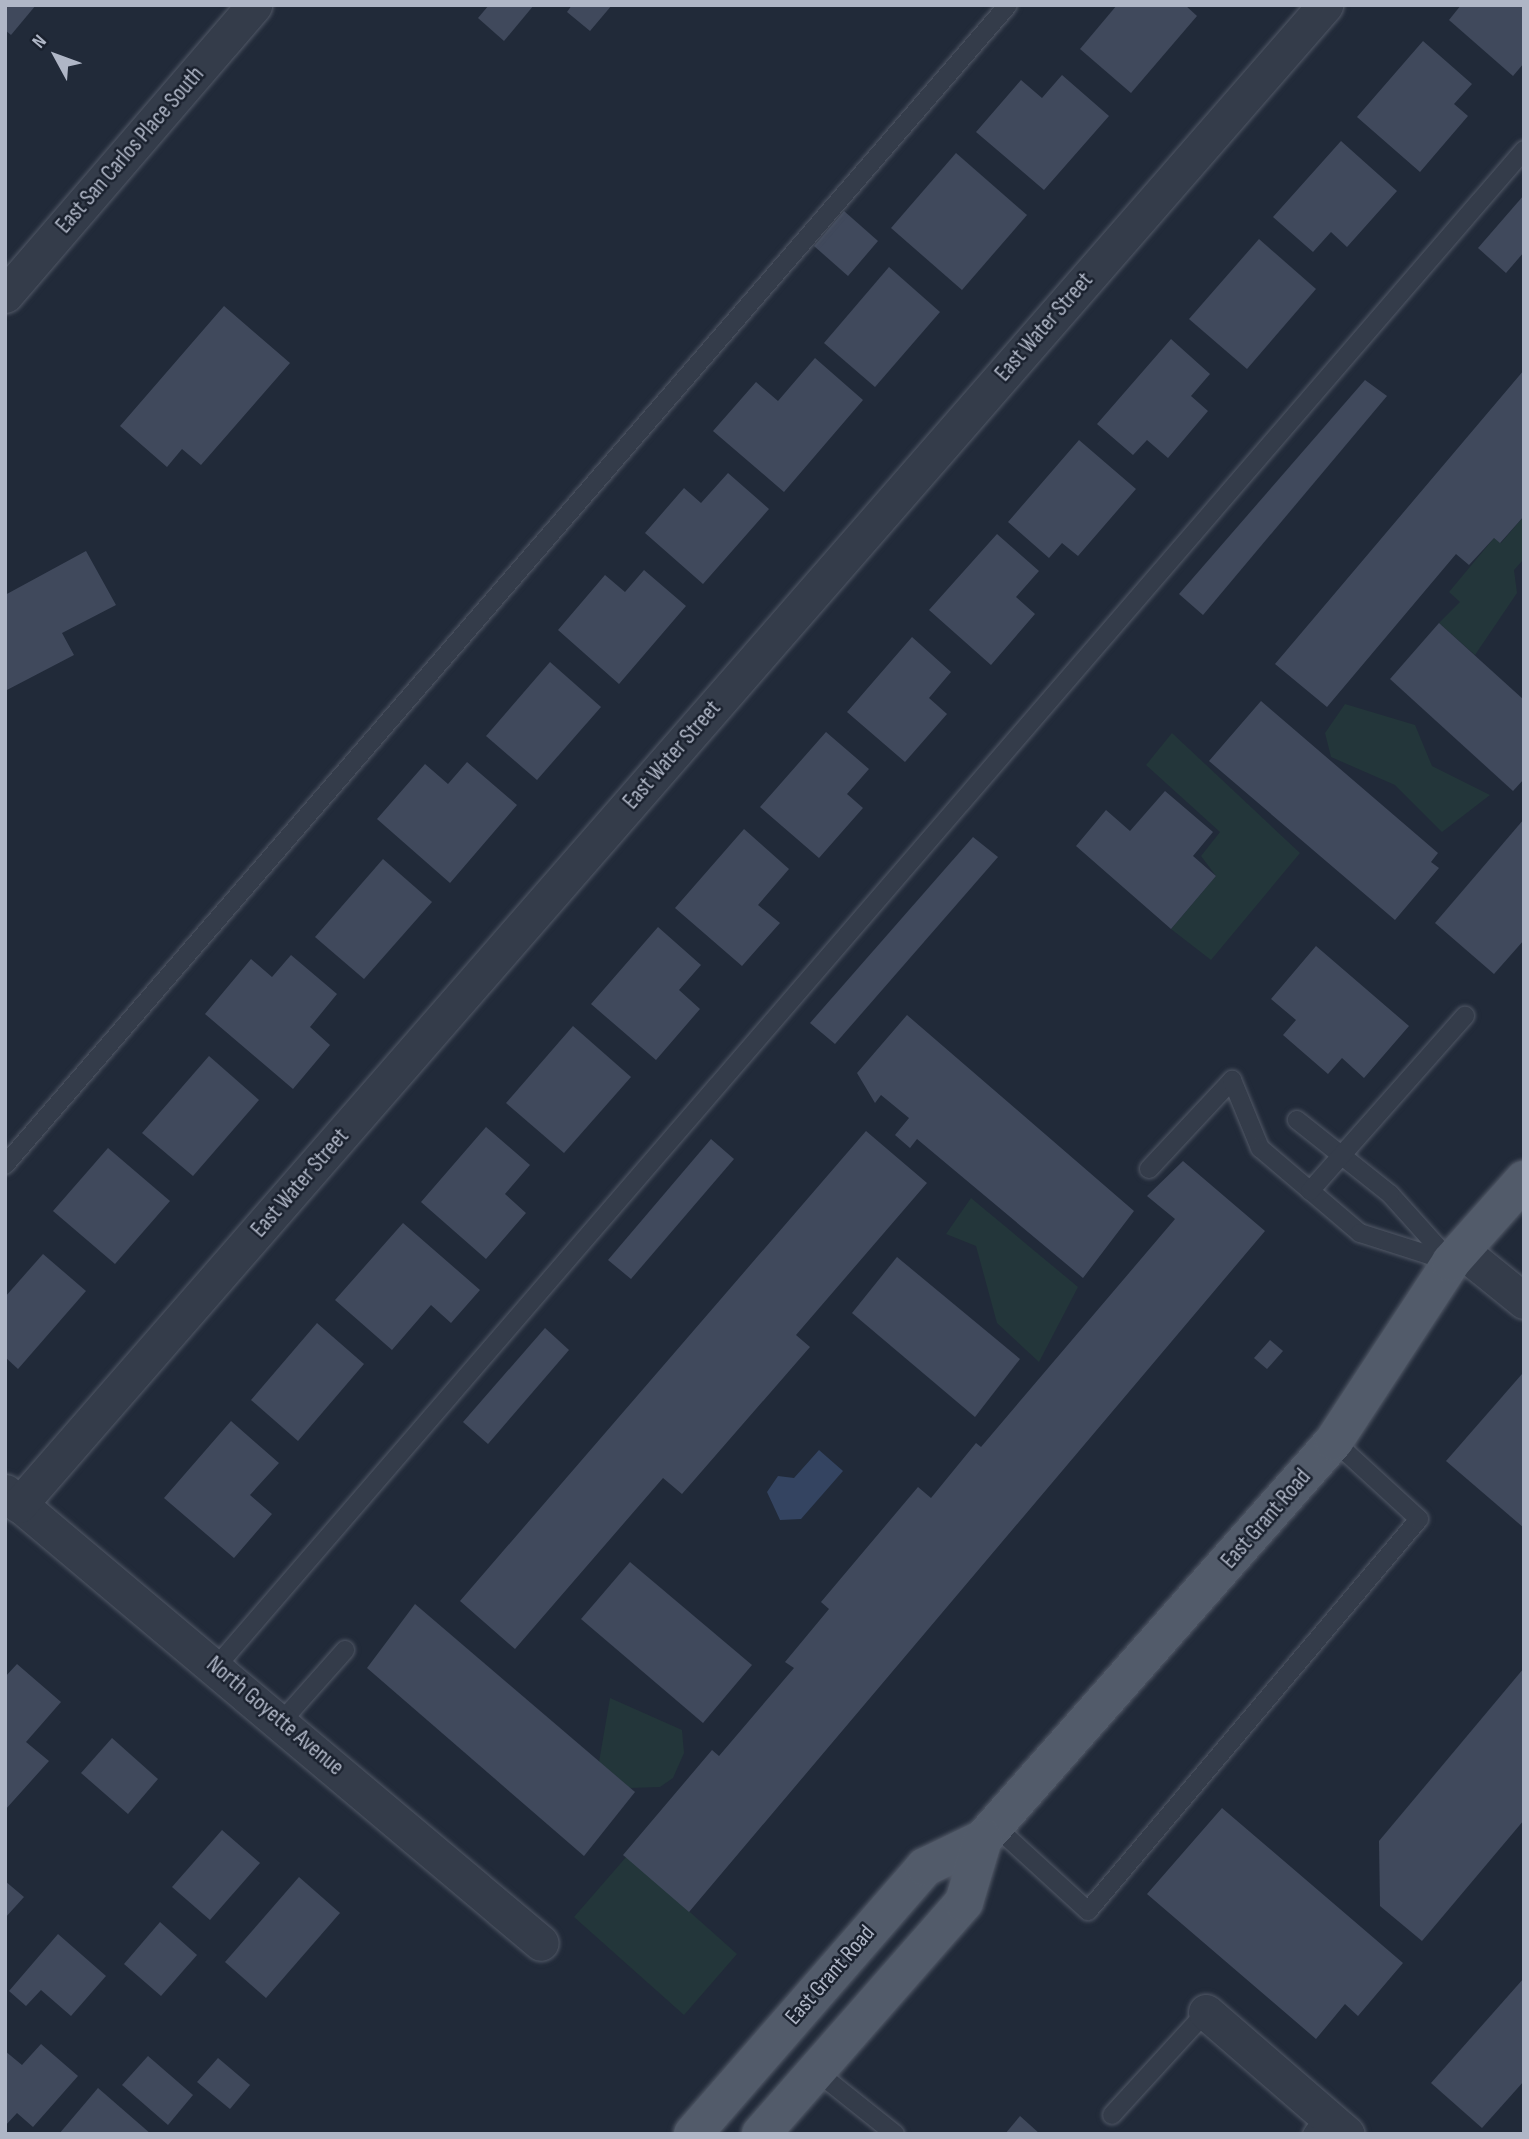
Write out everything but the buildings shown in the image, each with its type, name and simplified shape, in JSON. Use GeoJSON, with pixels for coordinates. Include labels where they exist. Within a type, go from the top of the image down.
{"type":"FeatureCollection","features":[{"type":"Feature","properties":{"kind":"main road","name":"East Grant Road"},"geometry":{"type":"LineString","coordinates":[[693,2134],[925,1867],[989,1833],[1334,1441],[1456,1256],[1524,1180]]}},
{"type":"Feature","properties":{"kind":"main road","name":"East Grant Road"},"geometry":{"type":"LineString","coordinates":[[761,2134],[964,1902],[989,1833]]}},
{"type":"Feature","properties":{"kind":"street","name":"East San Carlos Place South"},"geometry":{"type":"LineString","coordinates":[[5,295],[254,5]]}},
{"type":"Feature","properties":{"kind":"street","name":"East Water Street"},"geometry":{"type":"LineString","coordinates":[[12,1499],[1325,5]]}},
{"type":"Feature","properties":{"kind":"street"},"geometry":{"type":"LineString","coordinates":[[1456,1256],[1524,1301]]}},
{"type":"Feature","properties":{"kind":"street","name":"North Goyette Avenue"},"geometry":{"type":"LineString","coordinates":[[12,1499],[282,1721],[541,1943]]}},
{"type":"Feature","properties":{"kind":"street"},"geometry":{"type":"LineString","coordinates":[[1206,2012],[1328,2128]]}},
{"type":"Feature","properties":{"kind":"lane"},"geometry":{"type":"LineString","coordinates":[[5,1165],[1008,5]]}},
{"type":"Feature","properties":{"kind":"lane"},"geometry":{"type":"LineString","coordinates":[[216,1667],[1524,150]]}},
{"type":"Feature","properties":{"kind":"lane"},"geometry":{"type":"LineString","coordinates":[[1310,1191],[1343,1157],[1465,1016]]}},
{"type":"Feature","properties":{"kind":"lane"},"geometry":{"type":"LineString","coordinates":[[1149,1169],[1232,1080],[1260,1148],[1360,1233],[1456,1256]]}},
{"type":"Feature","properties":{"kind":"lane"},"geometry":{"type":"LineString","coordinates":[[1297,1120],[1390,1194],[1456,1256]]}},
{"type":"Feature","properties":{"kind":"lane"},"geometry":{"type":"LineString","coordinates":[[989,1833],[1088,1911],[1419,1519],[1334,1441]]}},
{"type":"Feature","properties":{"kind":"lane"},"geometry":{"type":"LineString","coordinates":[[282,1721],[345,1650]]}},
{"type":"Feature","properties":{"kind":"lane"},"geometry":{"type":"LineString","coordinates":[[1112,2115],[1206,2012]]}},
{"type":"Feature","properties":{"kind":"lane"},"geometry":{"type":"LineString","coordinates":[[816,2071],[895,2134]]}},
{"type":"Feature","properties":{"kind":"green space"},"geometry":{"type":"Polygon","coordinates":[[[1524,516],[1524,559],[1514,570],[1517,593],[1475,655],[1439,623],[1460,602],[1449,592],[1494,538],[1501,543],[1524,516]]]}},
{"type":"Feature","properties":{"kind":"green space"},"geometry":{"type":"Polygon","coordinates":[[[1345,704],[1415,725],[1432,766],[1490,795],[1442,832],[1395,785],[1331,757],[1325,733],[1345,704]]]}},
{"type":"Feature","properties":{"kind":"green space"},"geometry":{"type":"Polygon","coordinates":[[[1172,733],[1300,853],[1211,960],[1171,929],[1216,876],[1201,856],[1220,832],[1146,765],[1172,733]]]}},
{"type":"Feature","properties":{"kind":"green space"},"geometry":{"type":"Polygon","coordinates":[[[971,1198],[1078,1287],[1039,1362],[997,1323],[976,1246],[946,1234],[971,1198]]]}},
{"type":"Feature","properties":{"kind":"green space"},"geometry":{"type":"Polygon","coordinates":[[[610,1698],[682,1730],[684,1753],[673,1778],[660,1787],[630,1788],[599,1762],[610,1698]]]}},
{"type":"Feature","properties":{"kind":"green space"},"geometry":{"type":"Polygon","coordinates":[[[627,1856],[737,1954],[684,2015],[574,1917],[627,1856]]]}},
{"type":"Feature","properties":{"kind":"water"},"geometry":{"type":"Polygon","coordinates":[[[819,1450],[843,1471],[801,1519],[780,1520],[767,1492],[778,1476],[794,1478],[819,1450]]]}}]}
